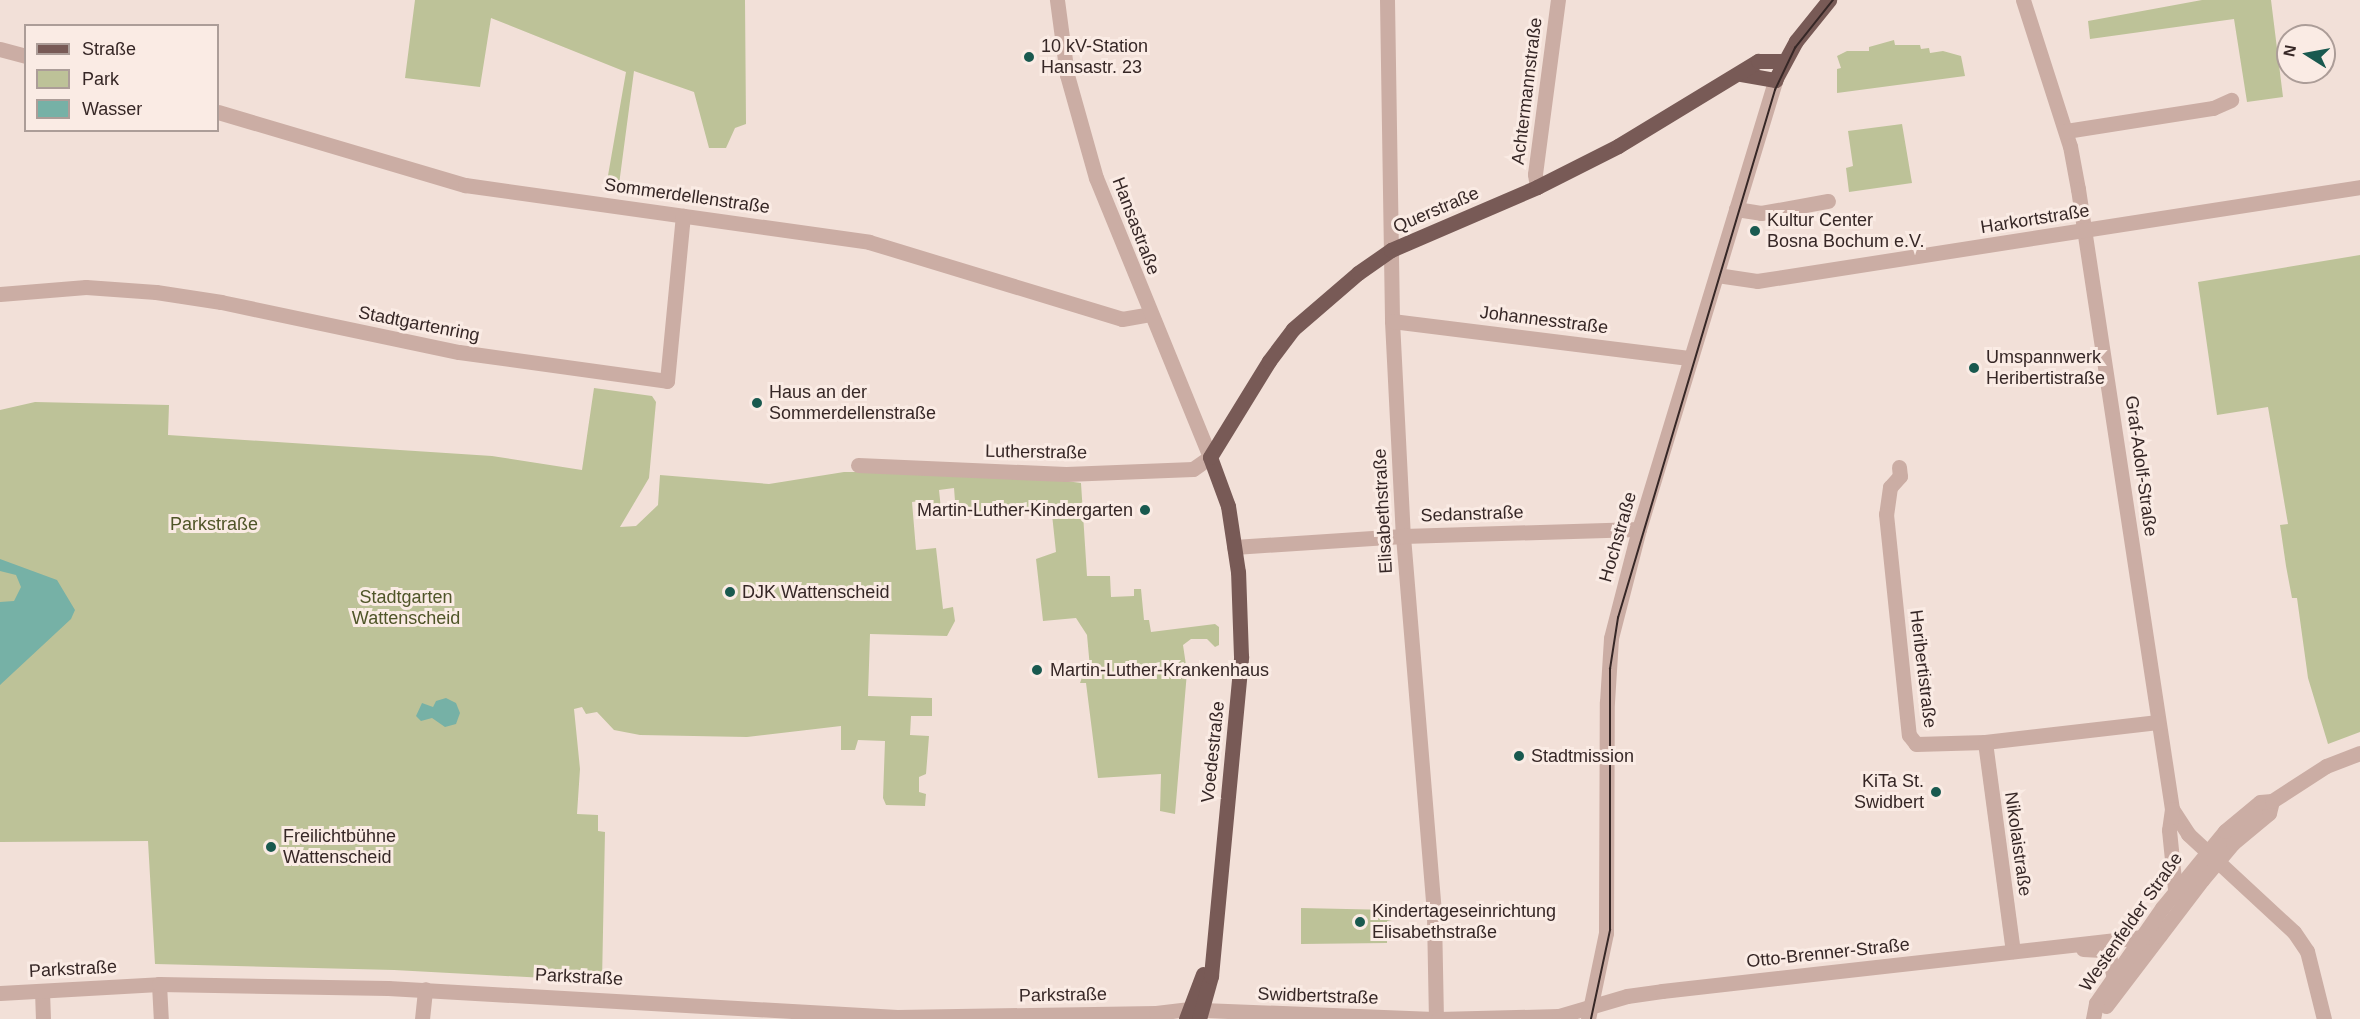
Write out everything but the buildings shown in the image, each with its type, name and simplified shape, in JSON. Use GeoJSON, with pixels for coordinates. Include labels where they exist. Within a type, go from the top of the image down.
{"type":"FeatureCollection","features":[{"type":"Feature","properties":{"kind":"main road"},"geometry":{"type":"LineString","coordinates":[[1741,74],[1775,80],[1783,61],[1829,0]]}},
{"type":"Feature","properties":{"kind":"main road","name":"Querstraße"},"geometry":{"type":"LineString","coordinates":[[1210,457],[1293,329],[1358,273],[1390,250],[1537,187],[1618,146],[1758,62],[1783,61]]}},
{"type":"Feature","properties":{"kind":"main road","name":"Voedestraße"},"geometry":{"type":"LineString","coordinates":[[1194,1014],[1214,946],[1240,667],[1240,597],[1234,547],[1225,497],[1210,457]]}},
{"type":"Feature","properties":{"kind":"street","name":"Hansastraße"},"geometry":{"type":"LineString","coordinates":[[1057,0],[1064,58],[1087,149],[1149,315],[1210,457]]}},
{"type":"Feature","properties":{"kind":"street","name":"Elisabethstraße"},"geometry":{"type":"LineString","coordinates":[[1387,0],[1392,321],[1403,536],[1433,904],[1436,1019]]}},
{"type":"Feature","properties":{"kind":"street","name":"Achtermannstraße"},"geometry":{"type":"LineString","coordinates":[[1537,187],[1535,174],[1558,0]]}},
{"type":"Feature","properties":{"kind":"street","name":"Graf-Adolf-Straße"},"geometry":{"type":"LineString","coordinates":[[2023,0],[2066,131],[2085,231],[2172,809],[2169,830],[2175,889]]}},
{"type":"Feature","properties":{"kind":"street"},"geometry":{"type":"LineString","coordinates":[[0,49],[24,55]]}},
{"type":"Feature","properties":{"kind":"street","name":"Hochstraße"},"geometry":{"type":"LineString","coordinates":[[1589,1014],[1606,933],[1608,656],[1639,529],[1775,80]]}},
{"type":"Feature","properties":{"kind":"street"},"geometry":{"type":"LineString","coordinates":[[2066,131],[2213,108],[2231,100]]}},
{"type":"Feature","properties":{"kind":"street","name":"Sommerdellenstraße"},"geometry":{"type":"LineString","coordinates":[[219,112],[465,184],[869,242],[1122,320],[1149,315]]}},
{"type":"Feature","properties":{"kind":"street","name":"Harkortstraße"},"geometry":{"type":"LineString","coordinates":[[1717,274],[1757,281],[2360,187]]}},
{"type":"Feature","properties":{"kind":"street"},"geometry":{"type":"LineString","coordinates":[[1736,209],[1761,213],[1828,201]]}},
{"type":"Feature","properties":{"kind":"street","name":"Stadtgartenring"},"geometry":{"type":"LineString","coordinates":[[0,294],[86,287],[156,292],[221,302],[459,352],[667,381],[683,216]]}},
{"type":"Feature","properties":{"kind":"street","name":"Johannesstraße"},"geometry":{"type":"LineString","coordinates":[[1392,321],[1691,358]]}},
{"type":"Feature","properties":{"kind":"street","name":"Lutherstraße"},"geometry":{"type":"LineString","coordinates":[[858,465],[1066,474],[1193,469],[1210,457]]}},
{"type":"Feature","properties":{"kind":"street","name":"Heribertistraße"},"geometry":{"type":"LineString","coordinates":[[1899,467],[1900,476],[1890,487],[1886,514],[1909,735],[1916,744],[1928,746],[1985,742],[2158,722]]}},
{"type":"Feature","properties":{"kind":"street","name":"Sedanstraße"},"geometry":{"type":"LineString","coordinates":[[1234,547],[1403,536],[1639,529]]}},
{"type":"Feature","properties":{"kind":"street","name":"Nikolaistraße"},"geometry":{"type":"LineString","coordinates":[[1985,742],[2013,951]]}},
{"type":"Feature","properties":{"kind":"street","name":"Westenfelder Straße"},"geometry":{"type":"LineString","coordinates":[[2093,1019],[2212,856],[2260,802],[2272,801],[2326,766],[2360,753]]}},
{"type":"Feature","properties":{"kind":"street","name":"Graf-Adolf-Straße"},"geometry":{"type":"LineString","coordinates":[[2172,809],[2188,834],[2294,932],[2307,951],[2324,1019]]}},
{"type":"Feature","properties":{"kind":"street","name":"Westenfelder Straße"},"geometry":{"type":"LineString","coordinates":[[2093,1019],[2096,1003],[2114,978],[2153,935],[2175,889],[2212,856]]}},
{"type":"Feature","properties":{"kind":"street","name":"Otto-Brenner-Straße"},"geometry":{"type":"LineString","coordinates":[[1589,1014],[1627,996],[2153,935]]}},
{"type":"Feature","properties":{"kind":"street","name":"Otto-Brenner-Straße"},"geometry":{"type":"LineString","coordinates":[[2071,945],[2102,950],[2112,961],[2114,978]]}},
{"type":"Feature","properties":{"kind":"street"},"geometry":{"type":"LineString","coordinates":[[159,984],[162,1019]]}},
{"type":"Feature","properties":{"kind":"street","name":"Parkstraße"},"geometry":{"type":"LineString","coordinates":[[0,993],[159,984],[425,989],[867,1017],[1194,1014]]}},
{"type":"Feature","properties":{"kind":"street"},"geometry":{"type":"LineString","coordinates":[[422,1019],[425,989]]}},
{"type":"Feature","properties":{"kind":"street"},"geometry":{"type":"LineString","coordinates":[[42,991],[43,1019]]}},
{"type":"Feature","properties":{"kind":"street","name":"Swidbertstraße"},"geometry":{"type":"LineString","coordinates":[[1194,1014],[1436,1019],[1589,1014]]}},
{"type":"Feature","properties":{"kind":"green space"},"geometry":{"type":"Polygon","coordinates":[[[415,0],[745,0],[746,124],[735,128],[726,148],[709,148],[694,92],[634,71],[618,192],[606,187],[626,72],[491,18],[480,87],[405,78],[415,0]]]}},
{"type":"Feature","properties":{"kind":"green space"},"geometry":{"type":"Polygon","coordinates":[[[2202,0],[2271,0],[2276,40],[2276,84],[2281,84],[2283,97],[2247,102],[2234,19],[2090,39],[2088,21],[2202,0]]]}},
{"type":"Feature","properties":{"kind":"green space"},"geometry":{"type":"Polygon","coordinates":[[[1894,40],[1895,45],[1920,45],[1921,49],[1929,48],[1930,53],[1943,51],[1961,56],[1965,76],[1837,93],[1837,69],[1841,68],[1837,56],[1847,51],[1869,51],[1869,47],[1894,40]]]}},
{"type":"Feature","properties":{"kind":"green space"},"geometry":{"type":"Polygon","coordinates":[[[1902,124],[1912,183],[1849,192],[1846,168],[1853,166],[1848,131],[1902,124]]]}},
{"type":"Feature","properties":{"kind":"green space"},"geometry":{"type":"Polygon","coordinates":[[[2360,255],[2360,732],[2328,744],[2308,678],[2297,598],[2292,598],[2286,566],[2280,525],[2288,524],[2268,407],[2217,415],[2198,282],[2360,255]]]}},
{"type":"Feature","properties":{"kind":"green space","name":"Stadtgarten Wattenscheid"},"geometry":{"type":"Polygon","coordinates":[[[594,388],[652,396],[656,402],[649,478],[620,527],[636,526],[658,505],[660,475],[769,484],[844,472],[887,472],[1044,478],[1081,483],[1087,576],[1110,576],[1111,597],[1134,596],[1134,589],[1141,589],[1144,620],[1149,620],[1151,632],[1215,624],[1219,627],[1219,645],[1215,647],[1207,639],[1191,639],[1183,645],[1187,672],[1175,814],[1160,811],[1161,774],[1098,778],[1086,683],[1080,683],[1085,669],[1090,668],[1087,635],[1076,618],[1043,621],[1036,559],[1056,552],[1051,505],[956,514],[954,488],[939,490],[941,509],[928,509],[927,500],[912,502],[916,550],[936,548],[943,609],[953,607],[955,621],[947,636],[870,634],[868,696],[932,698],[932,716],[911,716],[910,735],[929,736],[926,774],[919,777],[919,792],[926,794],[925,806],[886,805],[883,798],[885,741],[858,740],[855,750],[841,750],[841,726],[747,737],[640,735],[614,730],[597,712],[586,714],[582,707],[574,709],[580,769],[577,814],[598,815],[598,831],[605,832],[602,981],[394,970],[155,964],[148,841],[0,842],[0,410],[35,402],[169,405],[168,435],[492,456],[582,470],[594,388]]]}},
{"type":"Feature","properties":{"kind":"green space"},"geometry":{"type":"Polygon","coordinates":[[[1301,908],[1392,910],[1392,920],[1387,921],[1387,943],[1301,944],[1301,908]]]}},
{"type":"Feature","properties":{"kind":"water"},"geometry":{"type":"Polygon","coordinates":[[[0,559],[57,580],[75,610],[71,619],[0,685],[0,602],[14,601],[21,587],[16,575],[0,571],[0,559]]]}},
{"type":"Feature","properties":{"kind":"water"},"geometry":{"type":"Polygon","coordinates":[[[446,698],[456,703],[460,713],[456,724],[445,727],[432,718],[421,721],[416,716],[422,703],[433,707],[436,701],[446,698]]]}},
{"type":"Feature","properties":{"kind":"tram line"},"geometry":{"type":"LineString","coordinates":[[1591,1019],[1610,930],[1610,669],[1618,618],[1775,90],[1795,48],[1833,0]]}},
{"type":"Feature","properties":{"kind":"place","name":"10 kV-Station Hansastr. 23"},"geometry":{"type":"Point","coordinates":[1029,57]}},
{"type":"Feature","properties":{"kind":"place","name":"Kultur Center Bosna Bochum e.V."},"geometry":{"type":"Point","coordinates":[1755,231]}},
{"type":"Feature","properties":{"kind":"place","name":"Umspannwerk Heribertistraße"},"geometry":{"type":"Point","coordinates":[1974,368]}},
{"type":"Feature","properties":{"kind":"place","name":"Haus an der Sommerdellenstraße"},"geometry":{"type":"Point","coordinates":[757,403]}},
{"type":"Feature","properties":{"kind":"place","name":"Martin-Luther-Kindergarten"},"geometry":{"type":"Point","coordinates":[1145,510]}},
{"type":"Feature","properties":{"kind":"place","name":"DJK Wattenscheid"},"geometry":{"type":"Point","coordinates":[730,592]}},
{"type":"Feature","properties":{"kind":"place","name":"Martin-Luther-Krankenhaus"},"geometry":{"type":"Point","coordinates":[1037,670]}},
{"type":"Feature","properties":{"kind":"place","name":"Stadtmission"},"geometry":{"type":"Point","coordinates":[1519,756]}},
{"type":"Feature","properties":{"kind":"place","name":"KiTa St. Swidbert"},"geometry":{"type":"Point","coordinates":[1936,792]}},
{"type":"Feature","properties":{"kind":"place","name":"Freilichtbühne Wattenscheid"},"geometry":{"type":"Point","coordinates":[271,847]}},
{"type":"Feature","properties":{"kind":"place","name":"Kindertageseinrichtung Elisabethstraße"},"geometry":{"type":"Point","coordinates":[1360,922]}}]}
